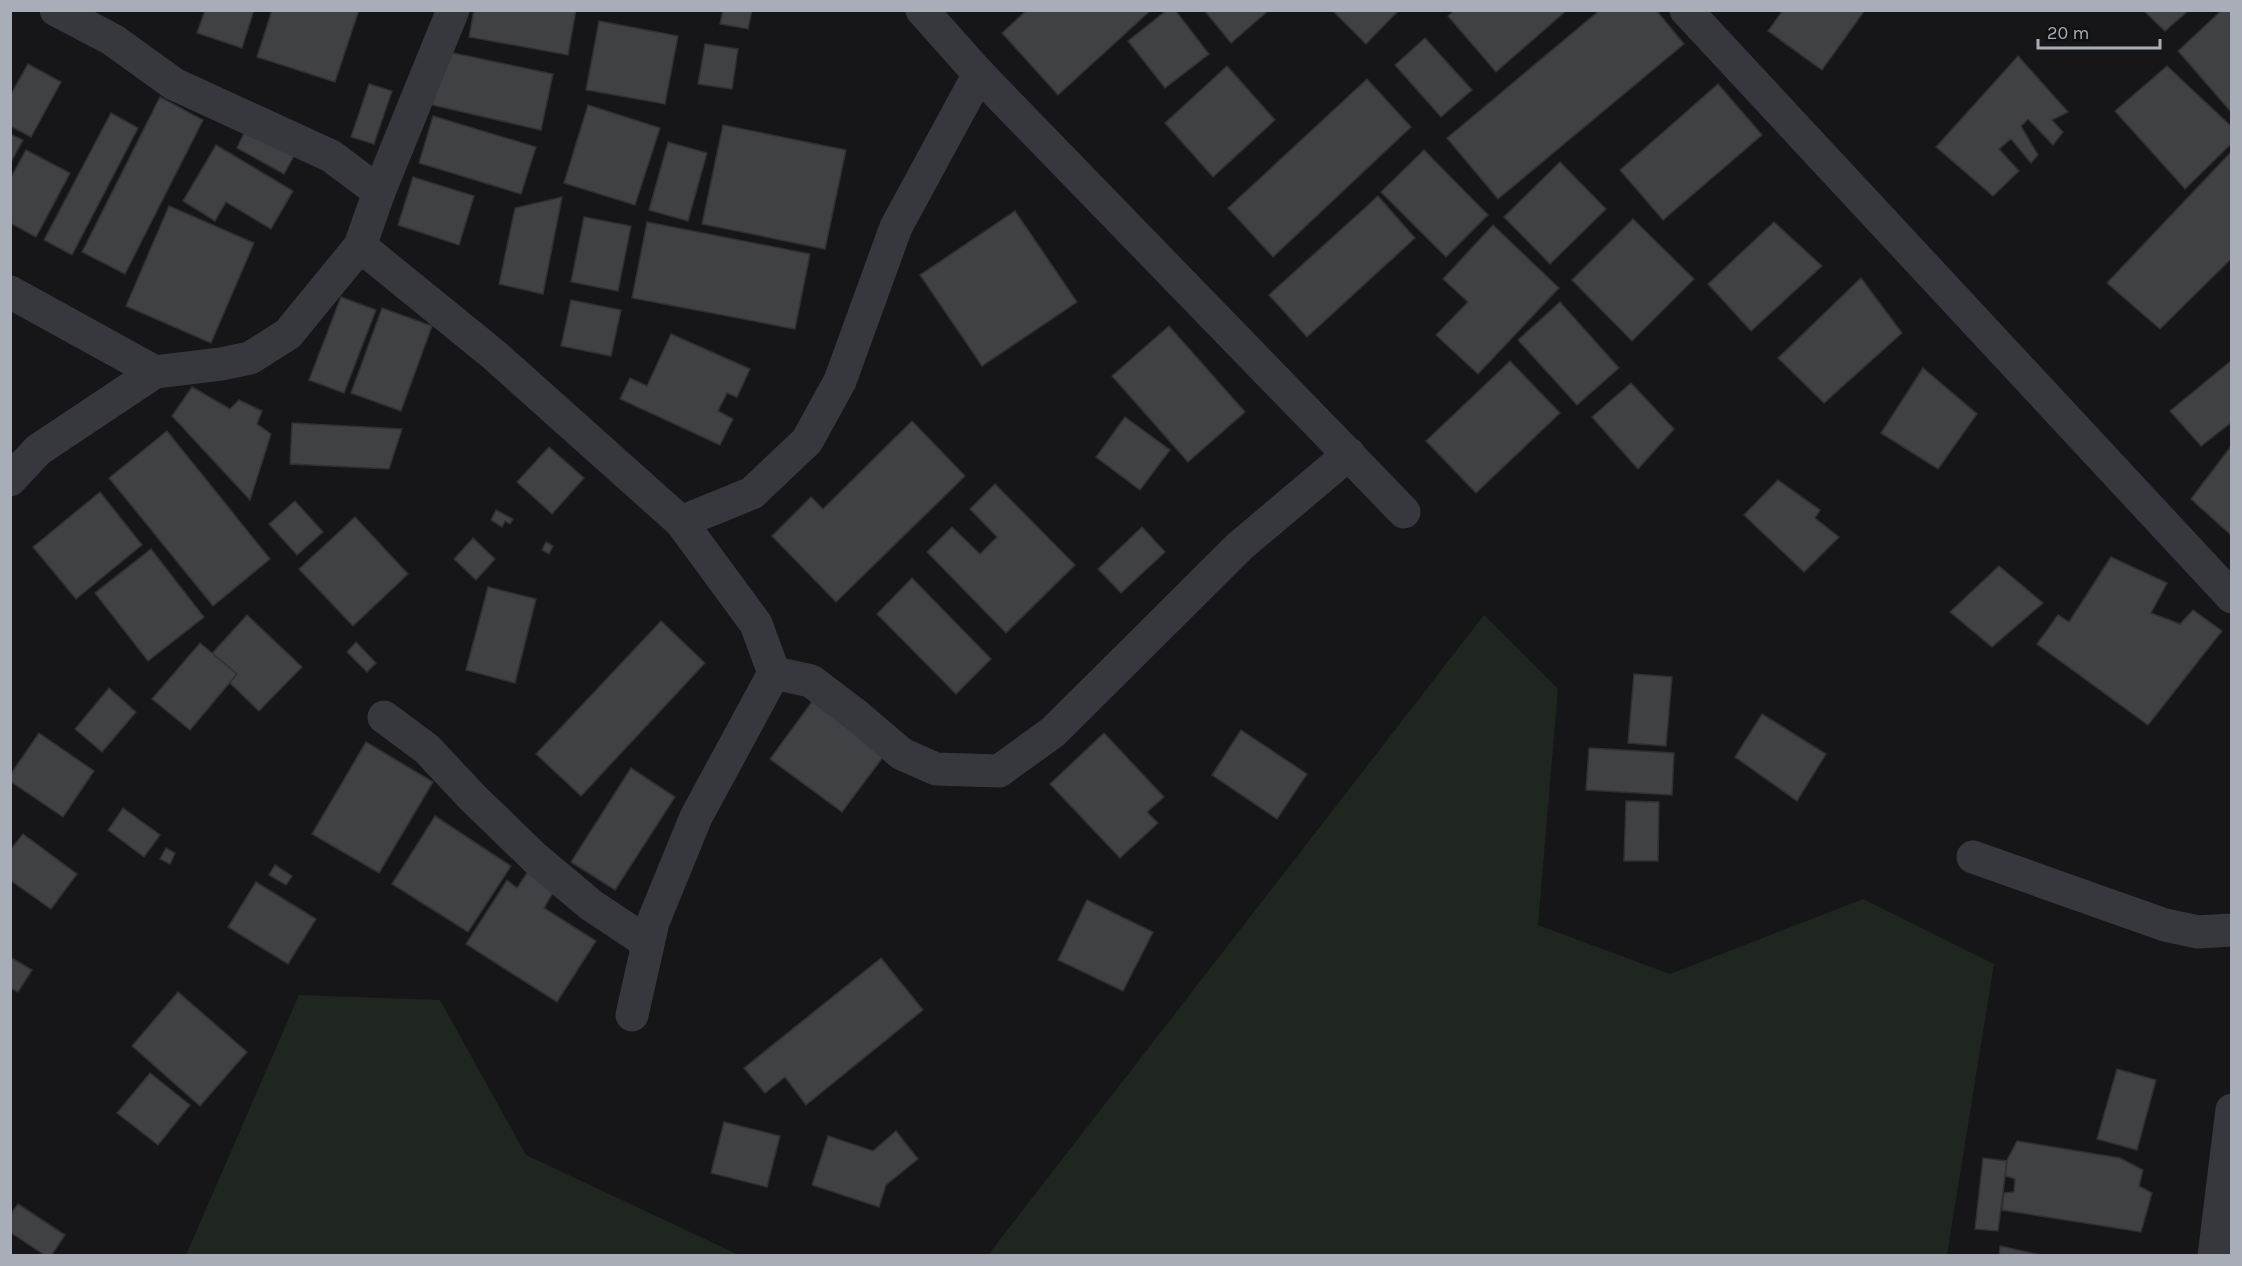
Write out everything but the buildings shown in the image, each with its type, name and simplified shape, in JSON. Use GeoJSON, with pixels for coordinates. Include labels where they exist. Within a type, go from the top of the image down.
{"type":"FeatureCollection","features":[{"type":"Feature","properties":{"kind":"street"},"geometry":{"type":"LineString","coordinates":[[56,10],[113,40],[174,84],[331,156],[379,192]]}},
{"type":"Feature","properties":{"kind":"street"},"geometry":{"type":"LineString","coordinates":[[10,480],[38,450],[155,372],[250,358],[288,334],[360,246],[379,192],[453,10]]}},
{"type":"Feature","properties":{"kind":"street"},"geometry":{"type":"LineString","coordinates":[[922,10],[979,74],[1404,512]]}},
{"type":"Feature","properties":{"kind":"street"},"geometry":{"type":"LineString","coordinates":[[1686,10],[2232,597]]}},
{"type":"Feature","properties":{"kind":"street"},"geometry":{"type":"LineString","coordinates":[[681,522],[752,493],[807,441],[840,381],[896,227],[979,74]]}},
{"type":"Feature","properties":{"kind":"street"},"geometry":{"type":"LineString","coordinates":[[360,246],[493,354],[681,522],[756,624],[774,673],[696,817],[653,922],[632,1015]]}},
{"type":"Feature","properties":{"kind":"street"},"geometry":{"type":"LineString","coordinates":[[10,292],[155,372]]}},
{"type":"Feature","properties":{"kind":"street"},"geometry":{"type":"LineString","coordinates":[[774,673],[812,681],[902,754],[936,769],[999,771],[1053,732],[1240,546],[1349,454]]}},
{"type":"Feature","properties":{"kind":"street"},"geometry":{"type":"LineString","coordinates":[[384,717],[427,749],[473,798],[535,858],[591,905],[648,943]]}},
{"type":"Feature","properties":{"kind":"street"},"geometry":{"type":"LineString","coordinates":[[1973,857],[2165,925],[2198,932],[2232,930]]}},
{"type":"Feature","properties":{"kind":"street"},"geometry":{"type":"LineString","coordinates":[[2214,1256],[2232,1110]]}},
{"type":"Feature","properties":{"kind":"shaded area"},"geometry":{"type":"Polygon","coordinates":[[[1484,615],[1558,689],[1538,925],[1670,974],[1863,899],[1994,964],[1947,1255],[988,1255],[1484,615]]]}},
{"type":"Feature","properties":{"kind":"shaded area"},"geometry":{"type":"Polygon","coordinates":[[[299,995],[440,1000],[526,1155],[739,1255],[186,1255],[299,995]]]}}]}
